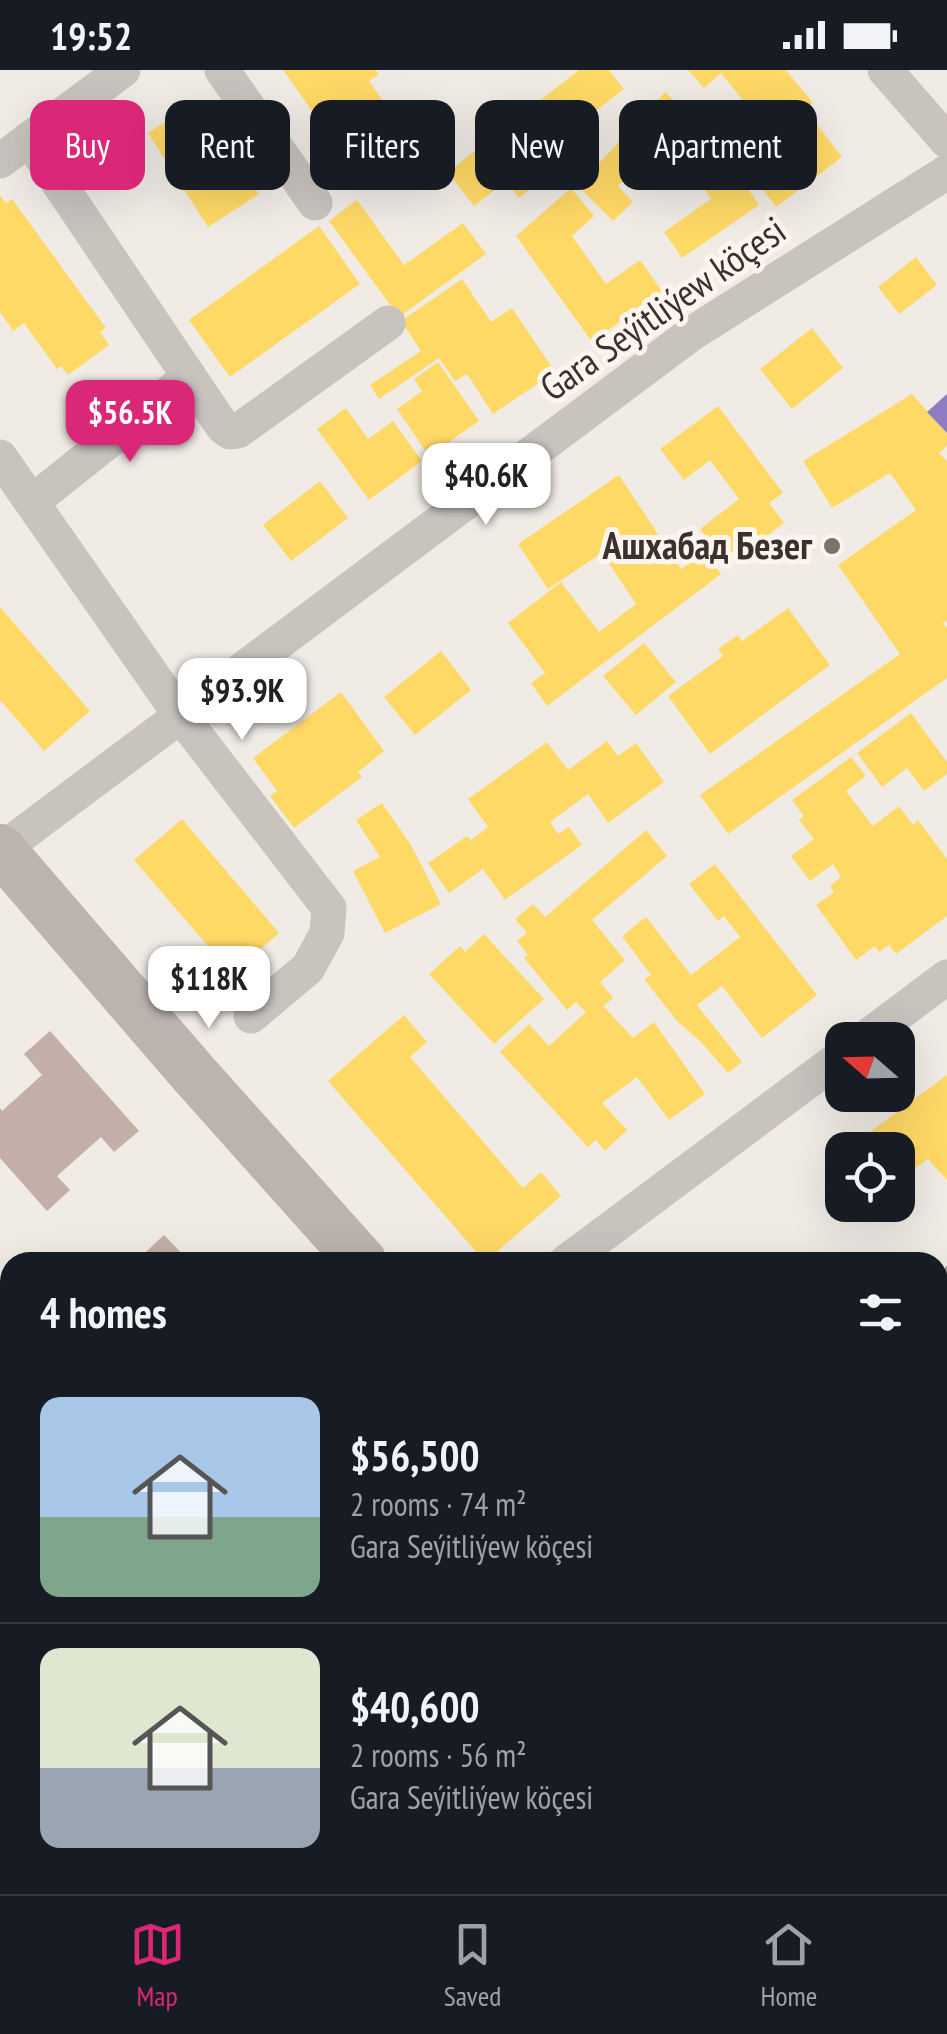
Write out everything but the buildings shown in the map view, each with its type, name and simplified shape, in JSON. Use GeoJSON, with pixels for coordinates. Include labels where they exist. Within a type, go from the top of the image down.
{"type":"FeatureCollection","features":[{"type":"Feature","properties":{"kind":"street"},"geometry":{"type":"LineString","coordinates":[[83,100],[124,70]]}},
{"type":"Feature","properties":{"kind":"street"},"geometry":{"type":"LineString","coordinates":[[222,70],[315,203]]}},
{"type":"Feature","properties":{"kind":"street"},"geometry":{"type":"LineString","coordinates":[[885,70],[947,142]]}},
{"type":"Feature","properties":{"kind":"street"},"geometry":{"type":"LineString","coordinates":[[0,161],[30,139]]}},
{"type":"Feature","properties":{"kind":"street","name":"Gara Seýitliýew köçesi"},"geometry":{"type":"LineString","coordinates":[[1,850],[690,334],[947,172]]}},
{"type":"Feature","properties":{"kind":"street"},"geometry":{"type":"LineString","coordinates":[[64,190],[230,432],[238,431],[388,322]]}},
{"type":"Feature","properties":{"kind":"street"},"geometry":{"type":"LineString","coordinates":[[32,502],[189,377]]}},
{"type":"Feature","properties":{"kind":"street"},"geometry":{"type":"LineString","coordinates":[[0,457],[181,716],[328,908],[327,933],[308,968],[251,1016]]}},
{"type":"Feature","properties":{"kind":"street"},"geometry":{"type":"LineString","coordinates":[[1,850],[353,1252]]}},
{"type":"Feature","properties":{"kind":"street"},"geometry":{"type":"LineString","coordinates":[[887,1022],[947,977]]}},
{"type":"Feature","properties":{"kind":"street"},"geometry":{"type":"LineString","coordinates":[[579,1252],[825,1069]]}},
{"type":"Feature","properties":{"kind":"place","name":"Ашхабад Безег"},"geometry":{"type":"Point","coordinates":[832,546]}}]}
